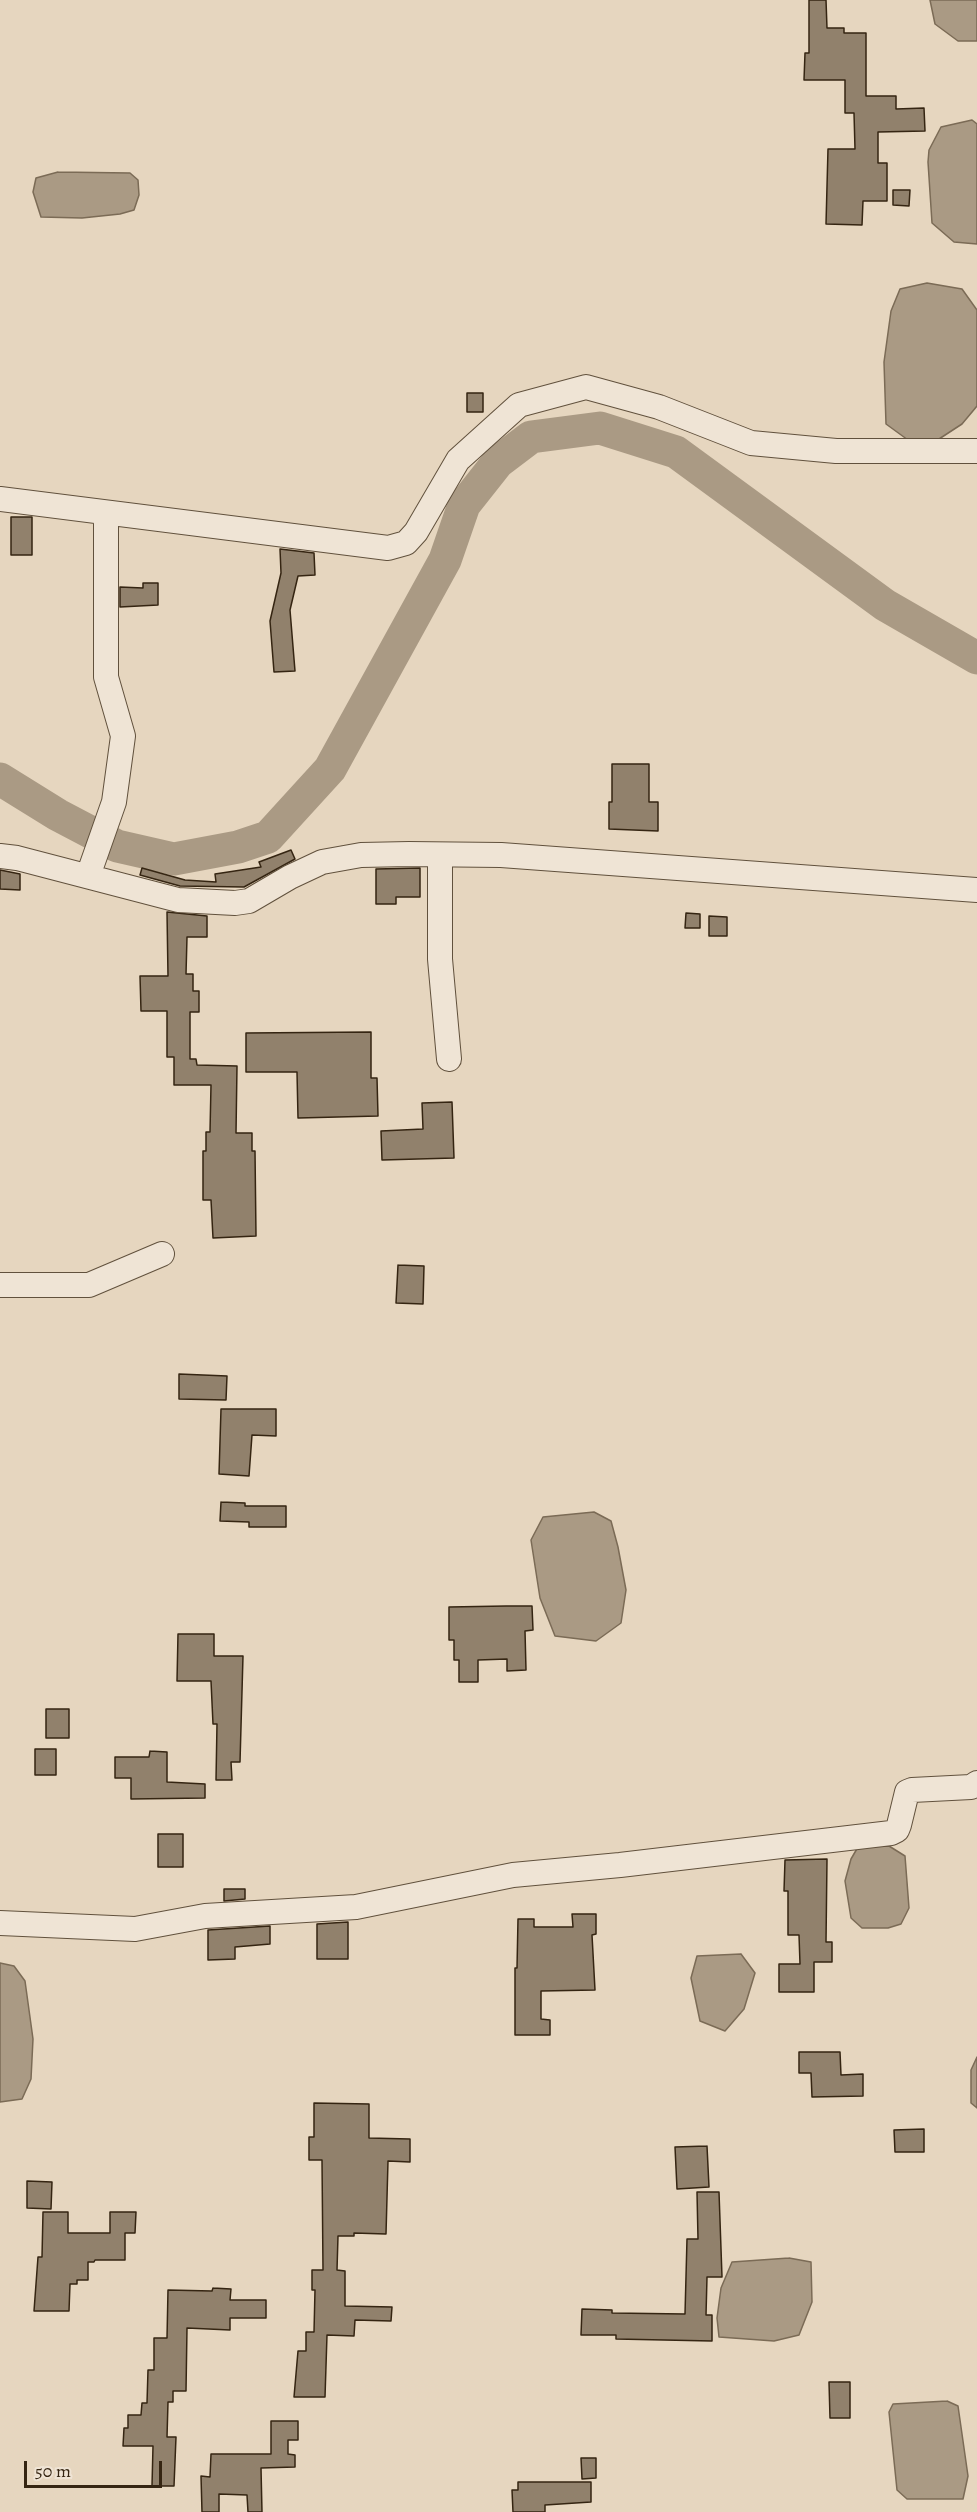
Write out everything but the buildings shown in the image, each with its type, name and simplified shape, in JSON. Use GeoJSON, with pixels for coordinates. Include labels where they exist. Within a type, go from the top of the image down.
{"type":"FeatureCollection","features":[{"type":"Feature","properties":{"kind":"street"},"geometry":{"type":"LineString","coordinates":[[0,499],[388,548],[406,543],[416,532],[458,460],[519,405],[586,387],[659,407],[751,443],[836,451],[977,451]]}},
{"type":"Feature","properties":{"kind":"street"},"geometry":{"type":"LineString","coordinates":[[90,871],[114,802],[123,736],[106,677],[106,513]]}},
{"type":"Feature","properties":{"kind":"street"},"geometry":{"type":"LineString","coordinates":[[0,856],[90,871],[178,900],[235,903],[249,901],[290,877],[322,862],[361,855],[513,856],[977,891]]}},
{"type":"Feature","properties":{"kind":"street"},"geometry":{"type":"LineString","coordinates":[[440,855],[440,959],[449,1059]]}},
{"type":"Feature","properties":{"kind":"street"},"geometry":{"type":"LineString","coordinates":[[0,1285],[89,1285],[162,1254]]}},
{"type":"Feature","properties":{"kind":"street"},"geometry":{"type":"LineString","coordinates":[[0,1923],[135,1929],[206,1916],[356,1907],[513,1875],[620,1865],[891,1833],[897,1830],[899,1825],[907,1792],[971,1786],[977,1783]]}},
{"type":"Feature","properties":{"kind":"shaded area"},"geometry":{"type":"Polygon","coordinates":[[[930,0],[977,0],[977,41],[958,41],[935,24],[930,0]]]}},
{"type":"Feature","properties":{"kind":"shaded area"},"geometry":{"type":"Polygon","coordinates":[[[972,120],[977,124],[977,244],[954,242],[932,223],[928,162],[929,150],[941,127],[972,120]]]}},
{"type":"Feature","properties":{"kind":"shaded area"},"geometry":{"type":"Polygon","coordinates":[[[58,172],[130,173],[138,180],[139,195],[134,210],[120,214],[82,218],[41,217],[33,192],[36,178],[58,172]]]}},
{"type":"Feature","properties":{"kind":"shaded area"},"geometry":{"type":"Polygon","coordinates":[[[927,283],[962,289],[977,310],[977,406],[962,424],[939,439],[908,440],[886,424],[884,362],[891,311],[900,289],[927,283]]]}},
{"type":"Feature","properties":{"kind":"shaded area"},"geometry":{"type":"Polygon","coordinates":[[[594,1512],[611,1521],[618,1547],[626,1590],[621,1623],[596,1641],[555,1636],[540,1598],[531,1540],[543,1517],[594,1512]]]}},
{"type":"Feature","properties":{"kind":"shaded area"},"geometry":{"type":"Polygon","coordinates":[[[889,1846],[905,1856],[909,1908],[901,1924],[888,1928],[862,1928],[851,1918],[845,1881],[851,1859],[858,1847],[889,1846]]]}},
{"type":"Feature","properties":{"kind":"shaded area"},"geometry":{"type":"Polygon","coordinates":[[[741,1954],[755,1973],[744,2009],[725,2031],[700,2021],[691,1978],[697,1956],[741,1954]]]}},
{"type":"Feature","properties":{"kind":"shaded area"},"geometry":{"type":"Polygon","coordinates":[[[0,1963],[14,1966],[25,1981],[33,2039],[31,2079],[22,2099],[0,2102],[0,1963]]]}},
{"type":"Feature","properties":{"kind":"shaded area"},"geometry":{"type":"Polygon","coordinates":[[[977,2057],[977,2108],[971,2103],[971,2070],[977,2057]]]}},
{"type":"Feature","properties":{"kind":"shaded area"},"geometry":{"type":"Polygon","coordinates":[[[789,2258],[811,2262],[812,2302],[799,2335],[774,2341],[719,2337],[717,2318],[721,2288],[732,2262],[789,2258]]]}},
{"type":"Feature","properties":{"kind":"shaded area"},"geometry":{"type":"Polygon","coordinates":[[[947,2401],[958,2406],[968,2476],[963,2499],[907,2499],[897,2490],[889,2412],[893,2404],[947,2401]]]}},
{"type":"Feature","properties":{"kind":"waterway"},"geometry":{"type":"LineString","coordinates":[[0,779],[58,815],[117,846],[174,859],[238,847],[268,837],[330,769],[445,560],[464,505],[498,462],[531,437],[600,428],[676,452],[885,605],[977,658]]}}]}
